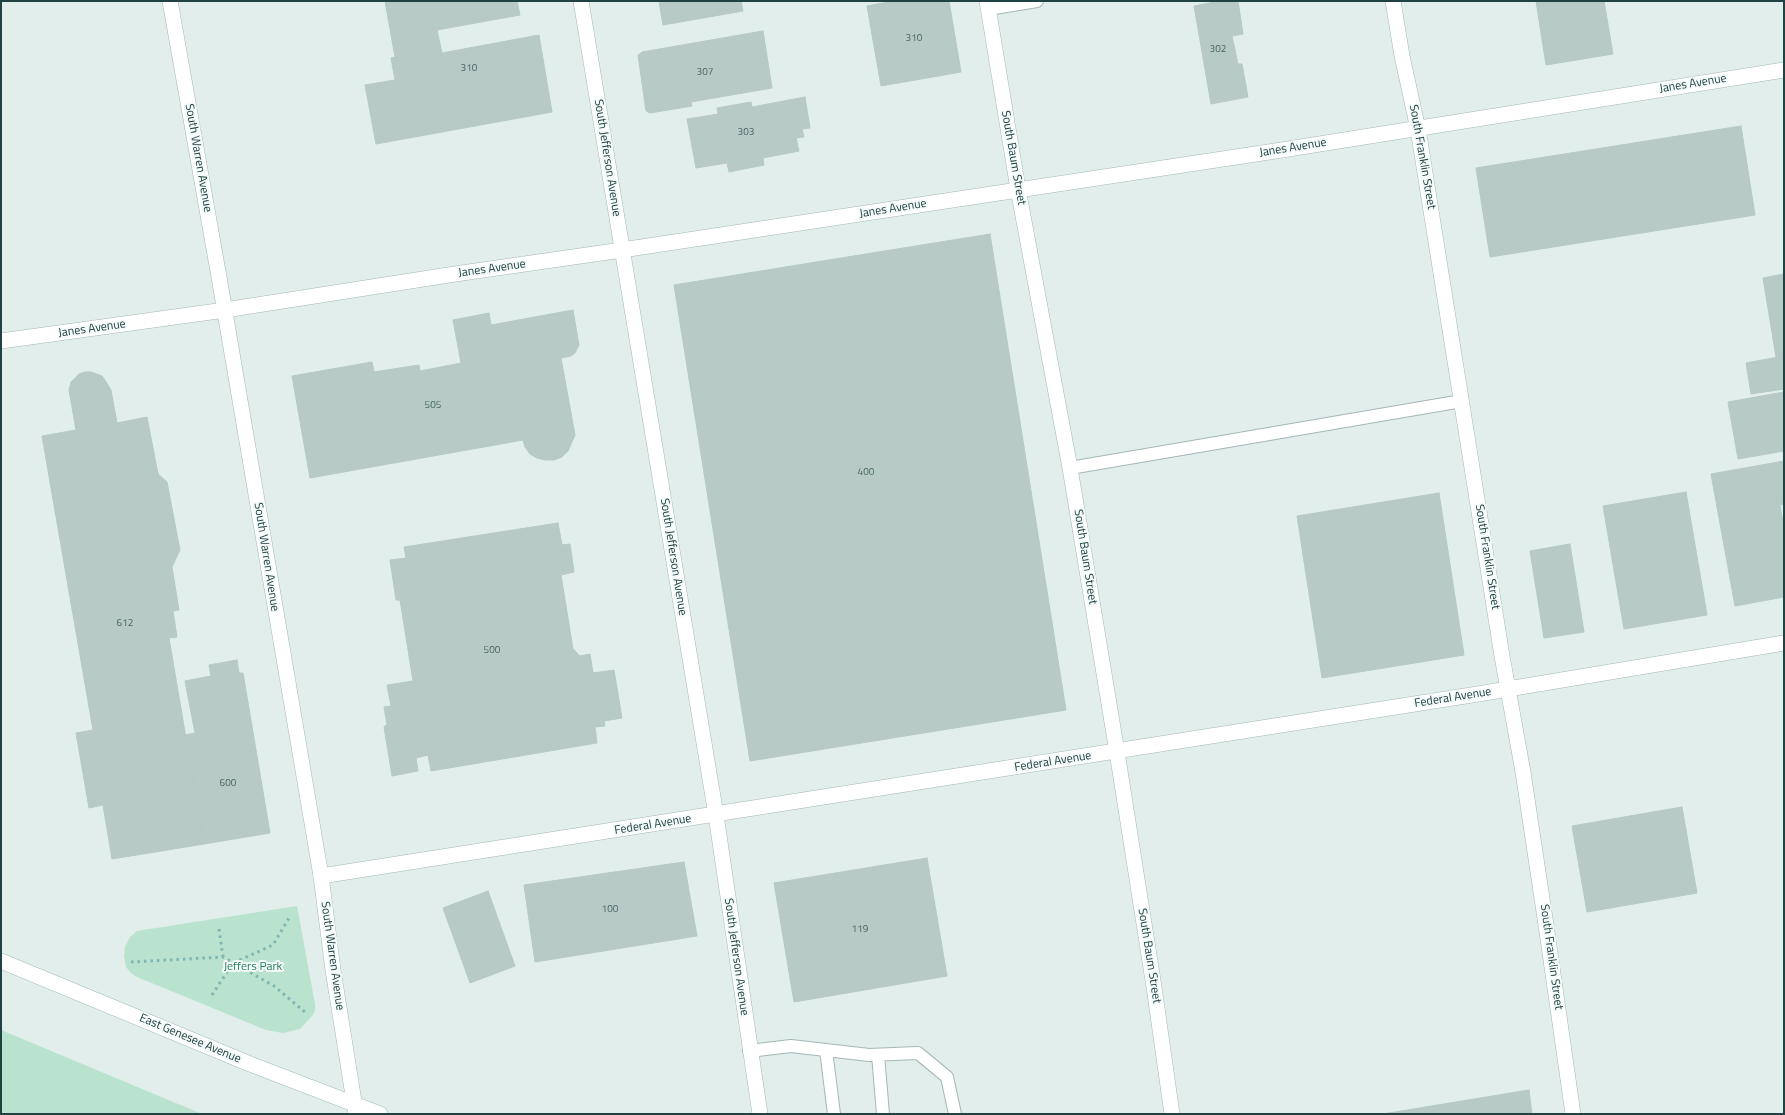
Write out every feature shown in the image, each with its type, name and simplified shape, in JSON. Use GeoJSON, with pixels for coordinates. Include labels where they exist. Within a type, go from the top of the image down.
{"type":"FeatureCollection","features":[{"type":"Feature","properties":{"kind":"street","name":"South Warren Avenue"},"geometry":{"type":"LineString","coordinates":[[170,1],[322,876],[333,970],[355,1108]]}},
{"type":"Feature","properties":{"kind":"street","name":"South Jefferson Avenue"},"geometry":{"type":"LineString","coordinates":[[581,1],[716,815],[749,1051],[760,1114]]}},
{"type":"Feature","properties":{"kind":"street","name":"South Franklin Street"},"geometry":{"type":"LineString","coordinates":[[1393,1],[1402,56],[1418,129],[1544,906],[1572,1114]]}},
{"type":"Feature","properties":{"kind":"street","name":"South Baum Street"},"geometry":{"type":"LineString","coordinates":[[987,5],[1018,190],[1070,468],[1118,752],[1172,1114]]}},
{"type":"Feature","properties":{"kind":"street","name":"Janes Avenue"},"geometry":{"type":"LineString","coordinates":[[1,342],[225,310],[1418,129],[1784,70]]}},
{"type":"Feature","properties":{"kind":"street","name":"Federal Avenue"},"geometry":{"type":"LineString","coordinates":[[322,876],[1118,752],[1784,643]]}},
{"type":"Feature","properties":{"kind":"street","name":"East Genesee Avenue"},"geometry":{"type":"LineString","coordinates":[[1,961],[355,1108],[380,1114]]}},
{"type":"Feature","properties":{"kind":"lane"},"geometry":{"type":"LineString","coordinates":[[987,5],[1038,1]]}},
{"type":"Feature","properties":{"kind":"lane"},"geometry":{"type":"LineString","coordinates":[[1070,468],[1462,400]]}},
{"type":"Feature","properties":{"kind":"lane"},"geometry":{"type":"LineString","coordinates":[[749,1051],[791,1046],[878,1055],[918,1053],[947,1077],[955,1114]]}},
{"type":"Feature","properties":{"kind":"lane"},"geometry":{"type":"LineString","coordinates":[[826,1050],[834,1114]]}},
{"type":"Feature","properties":{"kind":"lane"},"geometry":{"type":"LineString","coordinates":[[878,1055],[883,1114]]}},
{"type":"Feature","properties":{"kind":"path"},"geometry":{"type":"LineString","coordinates":[[212,995],[233,963],[273,946],[289,918]]}},
{"type":"Feature","properties":{"kind":"path"},"geometry":{"type":"LineString","coordinates":[[219,929],[223,957]]}},
{"type":"Feature","properties":{"kind":"path"},"geometry":{"type":"LineString","coordinates":[[131,962],[223,957],[274,986],[305,1012]]}},
{"type":"Feature","properties":{"kind":"green space","name":"Jeffers Park"},"geometry":{"type":"Polygon","coordinates":[[[297,906],[315,1004],[313,1015],[300,1029],[283,1033],[266,1030],[137,977],[126,967],[125,947],[130,937],[137,931],[297,906]]]}},
{"type":"Feature","properties":{"kind":"green space"},"geometry":{"type":"Polygon","coordinates":[[[1,1030],[202,1114],[1,1114],[1,1030]]]}},
{"type":"Feature","properties":{"kind":"building"},"geometry":{"type":"Polygon","coordinates":[[[385,1],[517,1],[520,15],[437,30],[442,53],[539,35],[552,112],[376,144],[365,85],[395,80],[391,58],[395,57],[385,1]]]}},
{"type":"Feature","properties":{"kind":"building"},"geometry":{"type":"Polygon","coordinates":[[[659,1],[741,1],[743,11],[663,25],[659,1]]]}},
{"type":"Feature","properties":{"kind":"building"},"geometry":{"type":"Polygon","coordinates":[[[894,1],[949,1],[961,72],[881,86],[867,6],[894,1]]]}},
{"type":"Feature","properties":{"kind":"building"},"geometry":{"type":"Polygon","coordinates":[[[1220,1],[1238,1],[1243,34],[1232,36],[1238,64],[1242,64],[1248,97],[1211,104],[1194,6],[1220,1]]]}},
{"type":"Feature","properties":{"kind":"building"},"geometry":{"type":"Polygon","coordinates":[[[1536,1],[1604,1],[1613,54],[1546,65],[1536,1]]]}},
{"type":"Feature","properties":{"kind":"building"},"geometry":{"type":"Polygon","coordinates":[[[763,31],[772,88],[691,102],[692,106],[650,113],[646,111],[638,55],[642,52],[763,31]]]}},
{"type":"Feature","properties":{"kind":"building"},"geometry":{"type":"Polygon","coordinates":[[[805,97],[810,128],[802,129],[804,137],[796,138],[799,151],[763,158],[764,165],[729,172],[727,163],[696,168],[687,119],[718,114],[717,108],[751,102],[752,107],[805,97]]]}},
{"type":"Feature","properties":{"kind":"building"},"geometry":{"type":"Polygon","coordinates":[[[1741,126],[1755,215],[1490,257],[1476,168],[1741,126]]]}},
{"type":"Feature","properties":{"kind":"building"},"geometry":{"type":"Polygon","coordinates":[[[990,234],[1066,710],[750,761],[674,285],[990,234]]]}},
{"type":"Feature","properties":{"kind":"building"},"geometry":{"type":"Polygon","coordinates":[[[1784,274],[1784,356],[1776,357],[1763,278],[1784,274]]]}},
{"type":"Feature","properties":{"kind":"building"},"geometry":{"type":"Polygon","coordinates":[[[573,310],[579,345],[571,356],[561,358],[575,435],[568,451],[562,457],[554,460],[537,458],[530,454],[523,440],[310,478],[292,376],[372,362],[374,372],[419,365],[420,371],[461,363],[453,320],[489,313],[491,325],[573,310]]]}},
{"type":"Feature","properties":{"kind":"building"},"geometry":{"type":"Polygon","coordinates":[[[1784,356],[1784,389],[1751,394],[1746,363],[1784,356]]]}},
{"type":"Feature","properties":{"kind":"building"},"geometry":{"type":"Polygon","coordinates":[[[85,372],[102,376],[105,380],[111,390],[117,423],[147,417],[158,474],[167,482],[180,550],[172,567],[179,610],[173,611],[177,637],[169,638],[204,844],[112,859],[103,805],[89,808],[76,733],[93,730],[42,436],[76,430],[69,390],[71,382],[79,374],[85,372]]]}},
{"type":"Feature","properties":{"kind":"building"},"geometry":{"type":"Polygon","coordinates":[[[1784,392],[1784,451],[1738,459],[1728,402],[1784,392]]]}},
{"type":"Feature","properties":{"kind":"building"},"geometry":{"type":"Polygon","coordinates":[[[1784,461],[1784,504],[1780,505],[1784,528],[1784,597],[1735,606],[1711,474],[1784,461]]]}},
{"type":"Feature","properties":{"kind":"building"},"geometry":{"type":"Polygon","coordinates":[[[1686,492],[1707,615],[1624,629],[1603,506],[1686,492]]]}},
{"type":"Feature","properties":{"kind":"building"},"geometry":{"type":"Polygon","coordinates":[[[1439,493],[1464,655],[1322,678],[1297,516],[1439,493]]]}},
{"type":"Feature","properties":{"kind":"building"},"geometry":{"type":"Polygon","coordinates":[[[558,523],[562,545],[570,544],[574,572],[561,575],[573,649],[580,656],[590,654],[593,673],[614,670],[622,718],[604,721],[605,726],[595,727],[597,743],[431,771],[428,755],[416,758],[418,771],[392,776],[384,727],[387,724],[384,707],[391,706],[387,685],[413,681],[400,600],[396,600],[390,560],[406,558],[404,547],[558,523]]]}},
{"type":"Feature","properties":{"kind":"building"},"geometry":{"type":"Polygon","coordinates":[[[1570,544],[1584,632],[1544,638],[1530,551],[1570,544]]]}},
{"type":"Feature","properties":{"kind":"building"},"geometry":{"type":"Polygon","coordinates":[[[237,660],[239,673],[243,673],[270,833],[204,844],[185,735],[195,733],[185,681],[211,676],[209,665],[237,660]]]}},
{"type":"Feature","properties":{"kind":"building"},"geometry":{"type":"Polygon","coordinates":[[[1682,807],[1697,893],[1587,912],[1572,826],[1682,807]]]}},
{"type":"Feature","properties":{"kind":"building"},"geometry":{"type":"Polygon","coordinates":[[[927,858],[947,976],[794,1002],[774,883],[927,858]]]}},
{"type":"Feature","properties":{"kind":"building"},"geometry":{"type":"Polygon","coordinates":[[[684,862],[697,936],[535,962],[524,885],[684,862]]]}},
{"type":"Feature","properties":{"kind":"building"},"geometry":{"type":"Polygon","coordinates":[[[488,891],[515,966],[470,983],[443,908],[488,891]]]}},
{"type":"Feature","properties":{"kind":"building"},"geometry":{"type":"Polygon","coordinates":[[[1529,1090],[1532,1114],[1383,1114],[1529,1090]]]}}]}
